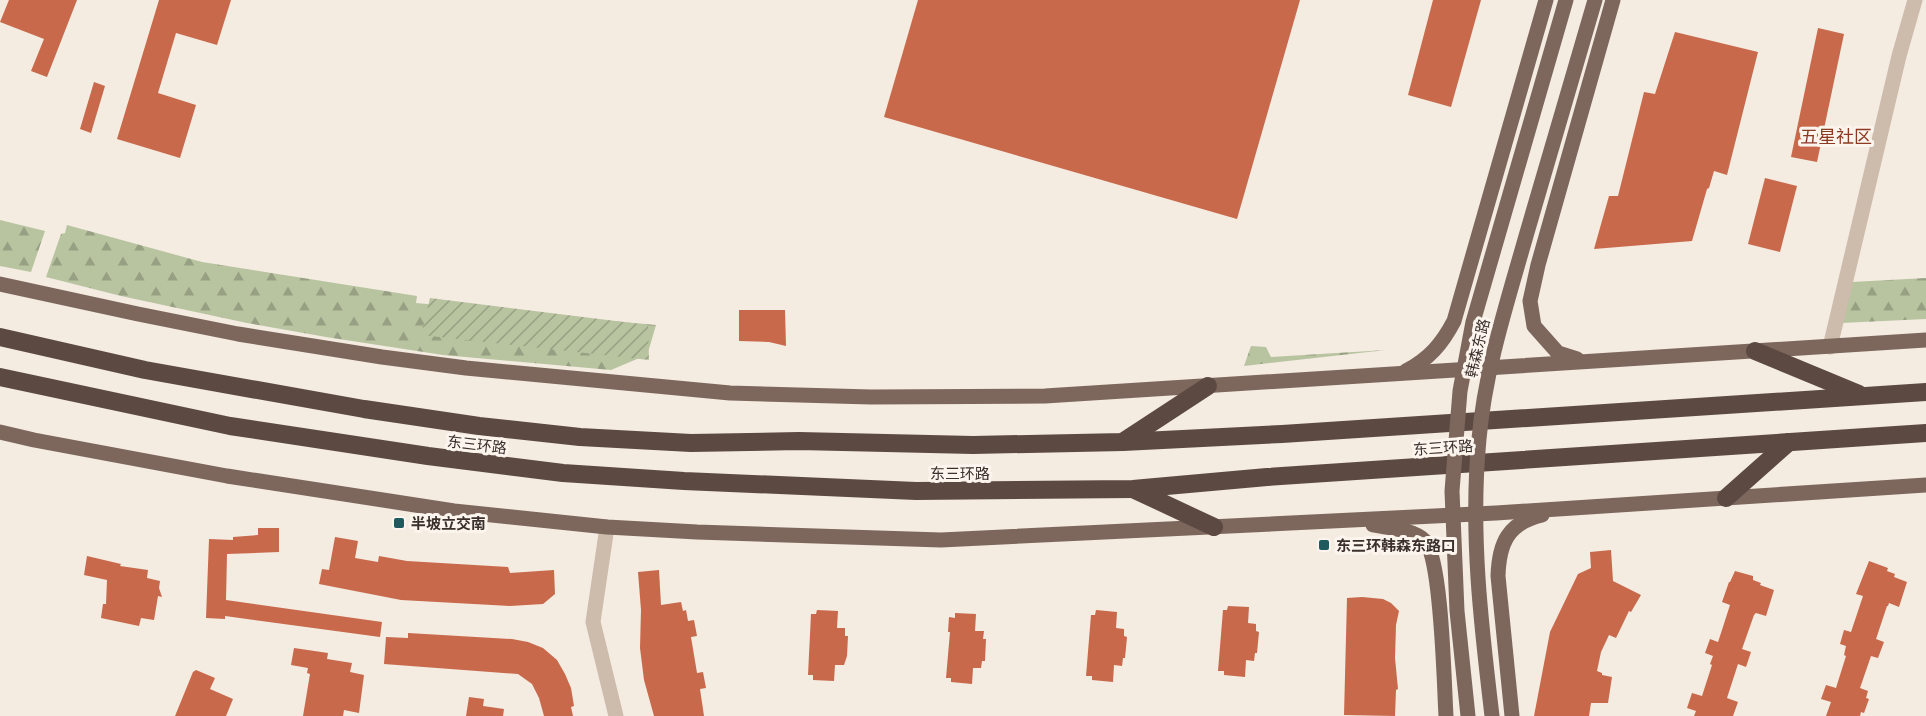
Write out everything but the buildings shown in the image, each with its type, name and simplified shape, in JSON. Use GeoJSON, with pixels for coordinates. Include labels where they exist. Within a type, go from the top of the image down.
{"type":"FeatureCollection","features":[{"type":"Feature","properties":{"kind":"highway","name":"东三环路"},"geometry":{"type":"LineString","coordinates":[[0,337],[145,370],[480,426],[580,437],[691,443],[799,441],[973,445],[1123,442],[1282,434],[1926,392]]}},
{"type":"Feature","properties":{"kind":"highway"},"geometry":{"type":"LineString","coordinates":[[1755,351],[1863,396]]}},
{"type":"Feature","properties":{"kind":"highway","name":"东三环路"},"geometry":{"type":"LineString","coordinates":[[0,377],[230,426],[428,456],[563,473],[684,481],[916,491],[1133,489],[1267,477],[1926,433]]}},
{"type":"Feature","properties":{"kind":"highway"},"geometry":{"type":"LineString","coordinates":[[1123,442],[1208,386]]}},
{"type":"Feature","properties":{"kind":"highway"},"geometry":{"type":"LineString","coordinates":[[1726,498],[1789,442]]}},
{"type":"Feature","properties":{"kind":"highway"},"geometry":{"type":"LineString","coordinates":[[1133,489],[1214,527]]}},
{"type":"Feature","properties":{"kind":"main road"},"geometry":{"type":"LineString","coordinates":[[1401,374],[1432,354],[1445,338],[1454,321],[1546,0]]}},
{"type":"Feature","properties":{"kind":"main road","name":"韩森东路"},"geometry":{"type":"LineString","coordinates":[[1468,716],[1457,611],[1452,491],[1460,391],[1473,322],[1566,0]]}},
{"type":"Feature","properties":{"kind":"main road","name":"韩森东路"},"geometry":{"type":"LineString","coordinates":[[1492,716],[1475,550],[1479,438],[1501,323],[1595,0]]}},
{"type":"Feature","properties":{"kind":"main road"},"geometry":{"type":"LineString","coordinates":[[1583,361],[1558,353],[1545,341],[1534,326],[1530,301],[1613,0]]}},
{"type":"Feature","properties":{"kind":"main road"},"geometry":{"type":"LineString","coordinates":[[0,284],[216,330],[381,357],[466,368],[730,393],[871,397],[1045,396],[1926,340]]}},
{"type":"Feature","properties":{"kind":"main road"},"geometry":{"type":"LineString","coordinates":[[0,432],[226,477],[454,511],[607,527],[941,540],[1570,508],[1926,485]]}},
{"type":"Feature","properties":{"kind":"main road"},"geometry":{"type":"LineString","coordinates":[[1512,716],[1498,556],[1506,538],[1518,524],[1534,517],[1570,508]]}},
{"type":"Feature","properties":{"kind":"main road"},"geometry":{"type":"LineString","coordinates":[[1343,520],[1402,530],[1425,541],[1431,552],[1437,579],[1446,716]]}},
{"type":"Feature","properties":{"kind":"street"},"geometry":{"type":"LineString","coordinates":[[1830,347],[1915,0]]}},
{"type":"Feature","properties":{"kind":"street"},"geometry":{"type":"LineString","coordinates":[[607,527],[593,622],[616,716]]}},
{"type":"Feature","properties":{"kind":"green space"},"geometry":{"type":"Polygon","coordinates":[[[0,220],[45,231],[31,272],[0,266],[0,220]]]}},
{"type":"Feature","properties":{"kind":"green space"},"geometry":{"type":"Polygon","coordinates":[[[67,225],[202,262],[417,296],[416,303],[656,325],[649,349],[637,359],[611,370],[443,355],[326,337],[121,296],[46,277],[61,234],[65,233],[67,225]]]}},
{"type":"Feature","properties":{"kind":"green space"},"geometry":{"type":"Polygon","coordinates":[[[1926,278],[1926,319],[1841,323],[1852,282],[1926,278]]]}},
{"type":"Feature","properties":{"kind":"green space"},"geometry":{"type":"Polygon","coordinates":[[[430,298],[648,325],[649,360],[421,335],[430,298]]]}},
{"type":"Feature","properties":{"kind":"green space"},"geometry":{"type":"Polygon","coordinates":[[[1251,346],[1266,347],[1271,357],[1386,350],[1244,366],[1251,346]]]}},
{"type":"Feature","properties":{"kind":"place","name":"半坡立交南"},"geometry":{"type":"Point","coordinates":[399,523]}},
{"type":"Feature","properties":{"kind":"place","name":"东三环韩森东路口"},"geometry":{"type":"Point","coordinates":[1324,545]}},
{"type":"Feature","properties":{"kind":"district","name":"五星社区"},"geometry":{"type":"Point","coordinates":[1836,136]}}]}
